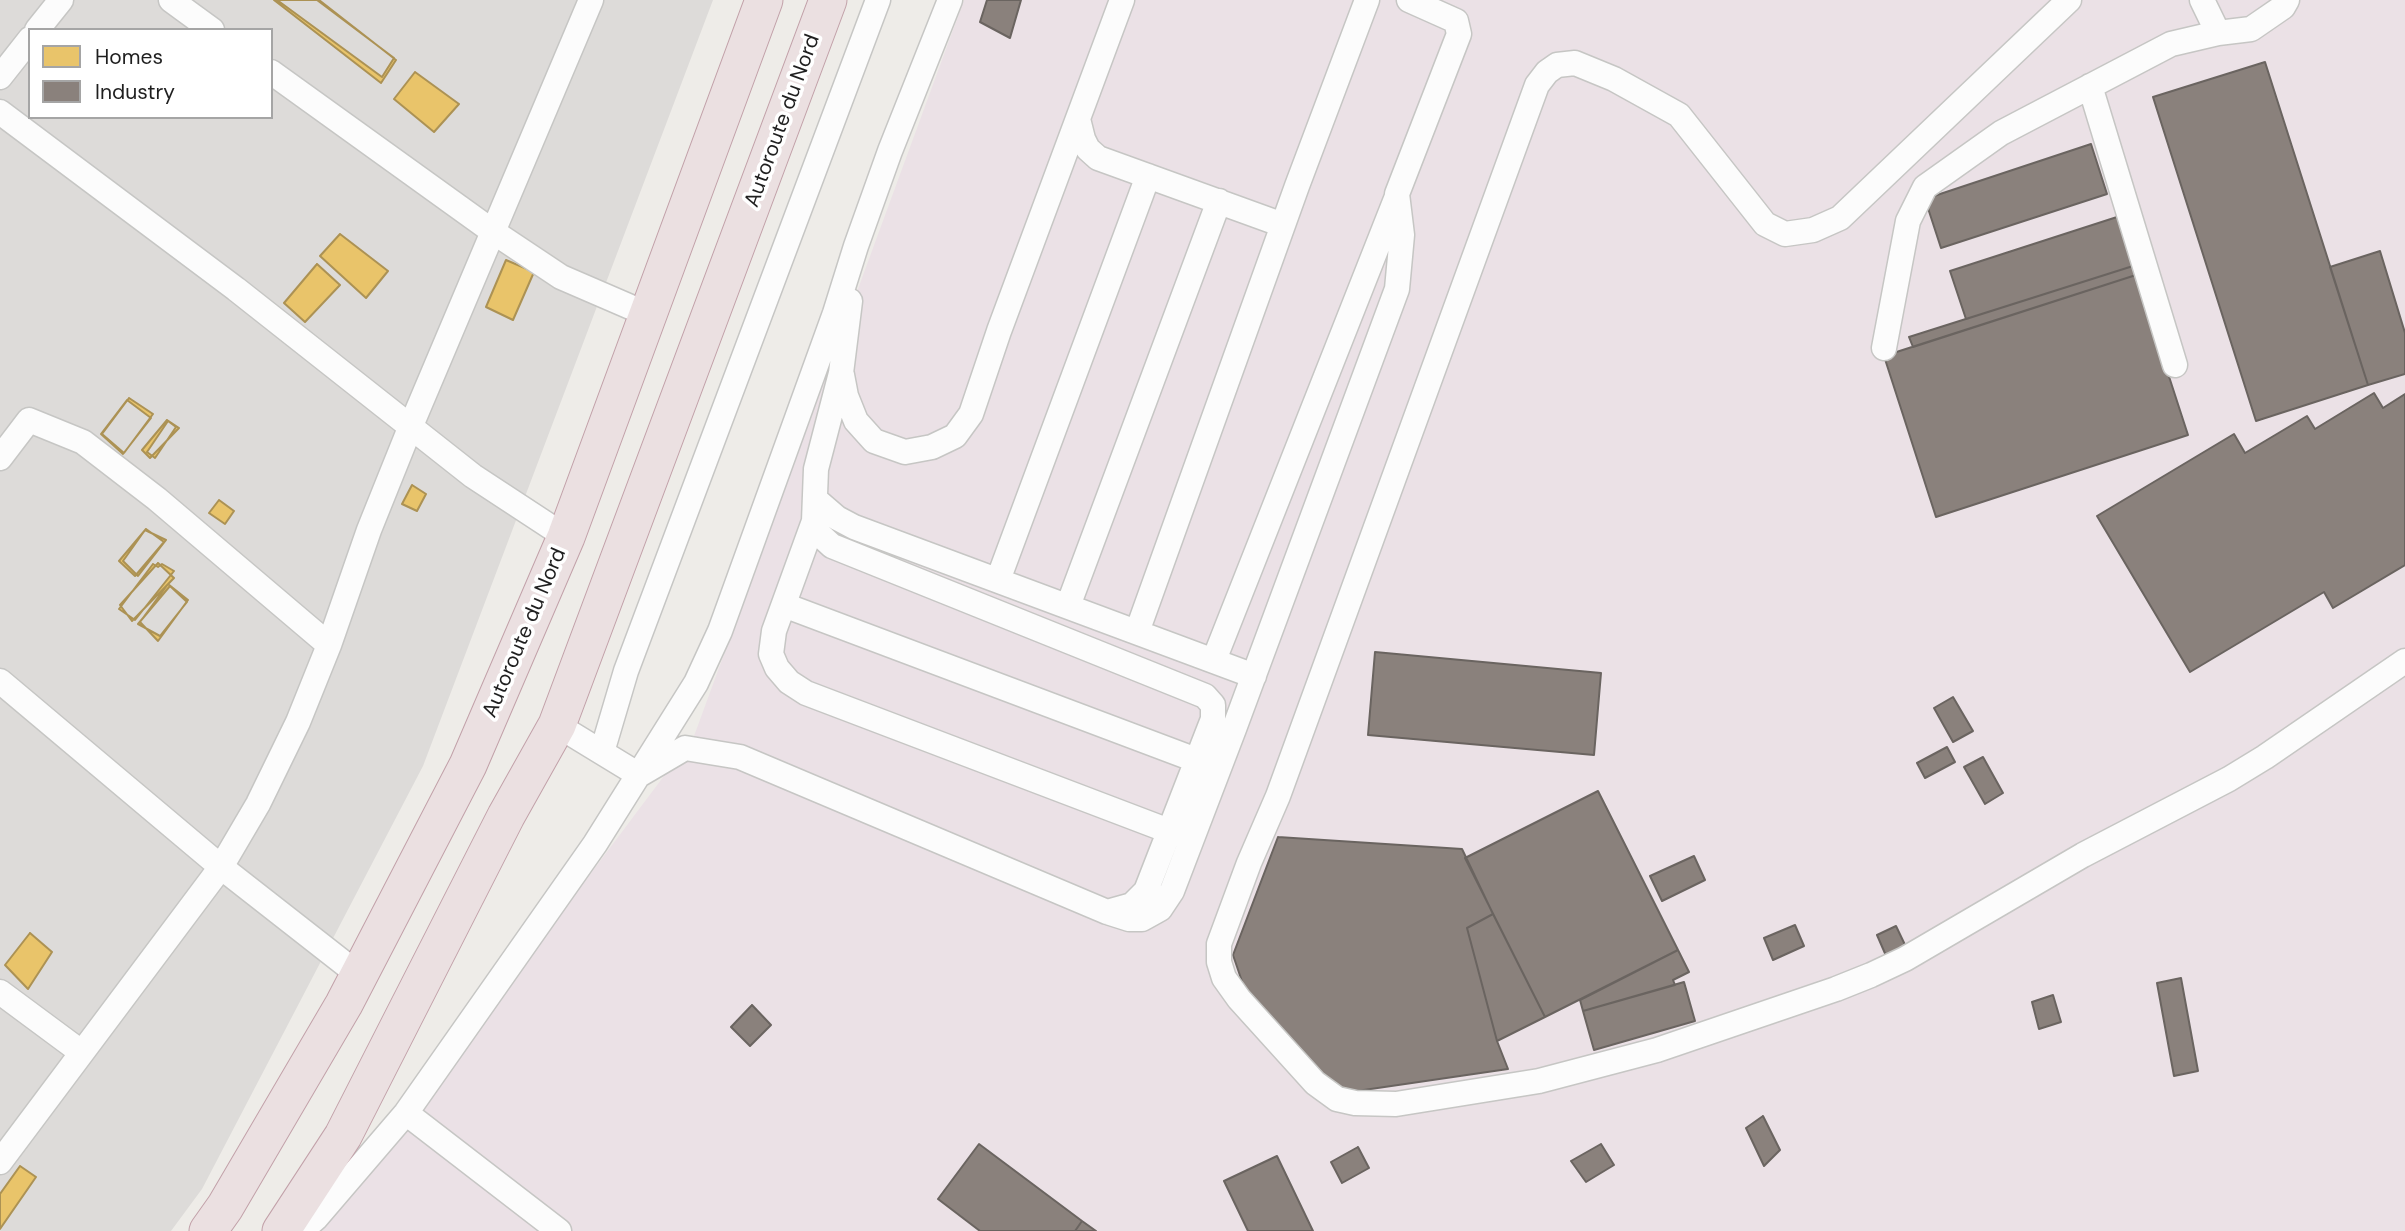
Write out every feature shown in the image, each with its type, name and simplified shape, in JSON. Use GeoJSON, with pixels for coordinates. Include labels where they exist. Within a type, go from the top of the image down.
{"type":"FeatureCollection","features":[{"type":"Feature","properties":{"kind":"highway","name":"Autoroute du Nord"},"geometry":{"type":"LineString","coordinates":[[208,1231],[226,1207],[359,975],[468,765],[566,537],[764,0]]}},
{"type":"Feature","properties":{"kind":"highway","name":"Autoroute du Nord"},"geometry":{"type":"LineString","coordinates":[[281,1231],[343,1136],[506,816],[557,725],[828,0]]}},
{"type":"Feature","properties":{"kind":"street"},"geometry":{"type":"LineString","coordinates":[[39,28],[61,0]]}},
{"type":"Feature","properties":{"kind":"street"},"geometry":{"type":"LineString","coordinates":[[171,0],[209,28]]}},
{"type":"Feature","properties":{"kind":"street"},"geometry":{"type":"LineString","coordinates":[[0,1162],[221,867],[258,804],[298,722],[410,428],[591,0]]}},
{"type":"Feature","properties":{"kind":"street"},"geometry":{"type":"LineString","coordinates":[[602,752],[626,671],[878,0]]}},
{"type":"Feature","properties":{"kind":"street"},"geometry":{"type":"LineString","coordinates":[[301,1231],[316,1218],[406,1113],[595,844],[696,683],[720,631],[835,313],[890,151],[950,0]]}},
{"type":"Feature","properties":{"kind":"street"},"geometry":{"type":"LineString","coordinates":[[841,373],[856,421],[874,442],[905,452],[932,447],[956,436],[971,414],[999,331],[1122,0]]}},
{"type":"Feature","properties":{"kind":"street"},"geometry":{"type":"LineString","coordinates":[[1137,632],[1367,0]]}},
{"type":"Feature","properties":{"kind":"street"},"geometry":{"type":"LineString","coordinates":[[1214,660],[1459,34],[1456,21],[1409,0]]}},
{"type":"Feature","properties":{"kind":"street"},"geometry":{"type":"LineString","coordinates":[[2068,0],[1840,218],[1813,230],[1784,234],[1765,224],[1679,115],[1614,79],[1575,63],[1557,65],[1547,72],[1537,85],[1278,796],[1249,863],[1219,944],[1219,962],[1224,978],[1238,999],[1315,1083],[1337,1098],[1355,1103],[1396,1104],[1450,1097],[1552,1078],[1657,1050],[1836,989],[1883,970],[2083,855],[2229,779],[2405,661]]}},
{"type":"Feature","properties":{"kind":"street"},"geometry":{"type":"LineString","coordinates":[[2202,0],[2218,33]]}},
{"type":"Feature","properties":{"kind":"street"},"geometry":{"type":"LineString","coordinates":[[1884,348],[1908,220],[1925,187],[2001,133],[2171,44],[2218,33],[2251,29],[2283,7],[2287,0]]}},
{"type":"Feature","properties":{"kind":"street"},"geometry":{"type":"LineString","coordinates":[[0,77],[28,42]]}},
{"type":"Feature","properties":{"kind":"street"},"geometry":{"type":"LineString","coordinates":[[273,73],[492,231],[561,277],[649,315]]}},
{"type":"Feature","properties":{"kind":"street"},"geometry":{"type":"LineString","coordinates":[[2090,86],[2175,365]]}},
{"type":"Feature","properties":{"kind":"street"},"geometry":{"type":"LineString","coordinates":[[0,112],[236,289],[473,476],[566,537]]}},
{"type":"Feature","properties":{"kind":"street"},"geometry":{"type":"LineString","coordinates":[[1078,119],[1088,149],[1098,158],[1283,225]]}},
{"type":"Feature","properties":{"kind":"street"},"geometry":{"type":"LineString","coordinates":[[998,580],[1148,176]]}},
{"type":"Feature","properties":{"kind":"street"},"geometry":{"type":"LineString","coordinates":[[639,775],[685,748],[740,757],[1107,912],[1129,919],[1142,919],[1160,909],[1172,891],[1397,289],[1402,234],[1398,194]]}},
{"type":"Feature","properties":{"kind":"street"},"geometry":{"type":"LineString","coordinates":[[1068,606],[1219,201]]}},
{"type":"Feature","properties":{"kind":"street"},"geometry":{"type":"LineString","coordinates":[[856,246],[841,373],[816,469],[815,510],[819,534],[832,546],[1205,696],[1213,705],[1213,719],[1146,891],[1132,905],[1107,912]]}},
{"type":"Feature","properties":{"kind":"street"},"geometry":{"type":"LineString","coordinates":[[0,458],[30,420],[83,442],[157,499],[329,645]]}},
{"type":"Feature","properties":{"kind":"street"},"geometry":{"type":"LineString","coordinates":[[815,510],[854,527],[1254,676]]}},
{"type":"Feature","properties":{"kind":"street"},"geometry":{"type":"LineString","coordinates":[[815,510],[774,631],[771,654],[789,682],[806,693],[1169,831]]}},
{"type":"Feature","properties":{"kind":"street"},"geometry":{"type":"LineString","coordinates":[[783,605],[1196,760]]}},
{"type":"Feature","properties":{"kind":"street"},"geometry":{"type":"LineString","coordinates":[[0,681],[221,867],[359,975]]}},
{"type":"Feature","properties":{"kind":"street"},"geometry":{"type":"LineString","coordinates":[[557,725],[639,775]]}},
{"type":"Feature","properties":{"kind":"street"},"geometry":{"type":"LineString","coordinates":[[0,992],[81,1052]]}},
{"type":"Feature","properties":{"kind":"street"},"geometry":{"type":"LineString","coordinates":[[406,1113],[559,1231]]}},
{"type":"Feature","properties":{"kind":"shaded area"},"geometry":{"type":"Polygon","coordinates":[[[0,0],[713,0],[423,766],[202,1189],[171,1231],[0,1231],[0,0]]]}},
{"type":"Feature","properties":{"kind":"shaded area"},"geometry":{"type":"Polygon","coordinates":[[[964,0],[2405,0],[2405,1231],[322,1231],[694,736],[964,0]]]}},
{"type":"Feature","properties":{"kind":"building: Homes"},"geometry":{"type":"Polygon","coordinates":[[[274,0],[319,0],[396,60],[381,83],[274,0]]]}},
{"type":"Feature","properties":{"kind":"building: Homes"},"geometry":{"type":"Polygon","coordinates":[[[277,0],[317,0],[394,58],[382,77],[277,0]]]}},
{"type":"Feature","properties":{"kind":"building: Homes"},"geometry":{"type":"Polygon","coordinates":[[[415,72],[459,104],[434,132],[394,99],[415,72]]]}},
{"type":"Feature","properties":{"kind":"building: Homes"},"geometry":{"type":"Polygon","coordinates":[[[340,234],[388,271],[366,298],[320,256],[340,234]]]}},
{"type":"Feature","properties":{"kind":"building: Homes"},"geometry":{"type":"Polygon","coordinates":[[[506,260],[534,272],[513,320],[486,307],[506,260]]]}},
{"type":"Feature","properties":{"kind":"building: Homes"},"geometry":{"type":"Polygon","coordinates":[[[317,264],[340,285],[305,322],[284,303],[317,264]]]}},
{"type":"Feature","properties":{"kind":"building: Homes"},"geometry":{"type":"Polygon","coordinates":[[[129,398],[153,414],[124,453],[102,434],[129,398]]]}},
{"type":"Feature","properties":{"kind":"building: Homes"},"geometry":{"type":"Polygon","coordinates":[[[127,400],[151,418],[123,454],[101,434],[127,400]]]}},
{"type":"Feature","properties":{"kind":"building: Homes"},"geometry":{"type":"Polygon","coordinates":[[[167,420],[179,428],[150,458],[142,450],[167,420]]]}},
{"type":"Feature","properties":{"kind":"building: Homes"},"geometry":{"type":"Polygon","coordinates":[[[168,421],[176,427],[155,458],[147,452],[168,421]]]}},
{"type":"Feature","properties":{"kind":"building: Homes"},"geometry":{"type":"Polygon","coordinates":[[[412,485],[426,494],[417,511],[402,504],[412,485]]]}},
{"type":"Feature","properties":{"kind":"building: Homes"},"geometry":{"type":"Polygon","coordinates":[[[219,500],[234,511],[225,524],[209,513],[219,500]]]}},
{"type":"Feature","properties":{"kind":"building: Homes"},"geometry":{"type":"Polygon","coordinates":[[[146,529],[164,542],[135,576],[119,561],[146,529]]]}},
{"type":"Feature","properties":{"kind":"building: Homes"},"geometry":{"type":"Polygon","coordinates":[[[145,530],[166,540],[138,576],[123,561],[145,530]]]}},
{"type":"Feature","properties":{"kind":"building: Homes"},"geometry":{"type":"Polygon","coordinates":[[[158,563],[174,578],[132,621],[120,605],[158,563]]]}},
{"type":"Feature","properties":{"kind":"building: Homes"},"geometry":{"type":"Polygon","coordinates":[[[153,564],[158,567],[162,564],[174,571],[135,620],[119,609],[153,564]]]}},
{"type":"Feature","properties":{"kind":"building: Homes"},"geometry":{"type":"Polygon","coordinates":[[[168,584],[188,600],[158,641],[140,622],[168,584]]]}},
{"type":"Feature","properties":{"kind":"building: Homes"},"geometry":{"type":"Polygon","coordinates":[[[170,586],[187,602],[160,636],[138,624],[170,586]]]}},
{"type":"Feature","properties":{"kind":"building: Homes"},"geometry":{"type":"Polygon","coordinates":[[[30,933],[52,952],[28,989],[5,965],[30,933]]]}},
{"type":"Feature","properties":{"kind":"building: Homes"},"geometry":{"type":"Polygon","coordinates":[[[20,1166],[36,1177],[0,1229],[0,1194],[20,1166]]]}},
{"type":"Feature","properties":{"kind":"building: Industry"},"geometry":{"type":"Polygon","coordinates":[[[987,0],[1021,0],[1010,38],[980,22],[987,0]]]}},
{"type":"Feature","properties":{"kind":"building: Industry"},"geometry":{"type":"Polygon","coordinates":[[[2265,62],[2368,385],[2256,421],[2153,97],[2265,62]]]}},
{"type":"Feature","properties":{"kind":"building: Industry"},"geometry":{"type":"Polygon","coordinates":[[[2091,144],[2107,194],[1941,248],[1925,199],[2091,144]]]}},
{"type":"Feature","properties":{"kind":"building: Industry"},"geometry":{"type":"Polygon","coordinates":[[[2117,217],[2133,266],[1966,319],[1950,271],[2117,217]]]}},
{"type":"Feature","properties":{"kind":"building: Industry"},"geometry":{"type":"Polygon","coordinates":[[[2380,251],[2405,333],[2405,374],[2368,385],[2330,267],[2380,251]]]}},
{"type":"Feature","properties":{"kind":"building: Industry"},"geometry":{"type":"Polygon","coordinates":[[[2133,266],[2136,275],[1913,347],[1909,337],[2133,266]]]}},
{"type":"Feature","properties":{"kind":"building: Industry"},"geometry":{"type":"Polygon","coordinates":[[[2136,275],[2188,435],[1936,517],[1884,356],[2136,275]]]}},
{"type":"Feature","properties":{"kind":"building: Industry"},"geometry":{"type":"Polygon","coordinates":[[[2374,393],[2383,408],[2405,394],[2405,565],[2333,608],[2324,592],[2190,672],[2097,516],[2234,434],[2245,453],[2307,416],[2315,429],[2374,393]]]}},
{"type":"Feature","properties":{"kind":"building: Industry"},"geometry":{"type":"Polygon","coordinates":[[[1375,652],[1601,673],[1594,755],[1368,735],[1375,652]]]}},
{"type":"Feature","properties":{"kind":"building: Industry"},"geometry":{"type":"Polygon","coordinates":[[[1953,697],[1973,731],[1953,742],[1934,708],[1953,697]]]}},
{"type":"Feature","properties":{"kind":"building: Industry"},"geometry":{"type":"Polygon","coordinates":[[[1947,747],[1955,762],[1925,778],[1917,763],[1947,747]]]}},
{"type":"Feature","properties":{"kind":"building: Industry"},"geometry":{"type":"Polygon","coordinates":[[[1983,757],[2003,793],[1985,804],[1964,767],[1983,757]]]}},
{"type":"Feature","properties":{"kind":"building: Industry"},"geometry":{"type":"Polygon","coordinates":[[[1598,791],[1678,950],[1545,1017],[1465,858],[1598,791]]]}},
{"type":"Feature","properties":{"kind":"building: Industry"},"geometry":{"type":"Polygon","coordinates":[[[1278,837],[1462,849],[1493,914],[1467,928],[1497,1041],[1508,1069],[1357,1091],[1339,1091],[1249,1002],[1233,955],[1278,837]]]}},
{"type":"Feature","properties":{"kind":"building: Industry"},"geometry":{"type":"Polygon","coordinates":[[[1694,856],[1705,880],[1662,901],[1650,876],[1694,856]]]}},
{"type":"Feature","properties":{"kind":"building: Industry"},"geometry":{"type":"Polygon","coordinates":[[[1493,914],[1545,1017],[1497,1041],[1467,928],[1493,914]]]}},
{"type":"Feature","properties":{"kind":"building: Industry"},"geometry":{"type":"Polygon","coordinates":[[[1795,925],[1804,946],[1773,960],[1764,938],[1795,925]]]}},
{"type":"Feature","properties":{"kind":"building: Industry"},"geometry":{"type":"Polygon","coordinates":[[[1896,926],[1907,949],[1887,958],[1877,935],[1896,926]]]}},
{"type":"Feature","properties":{"kind":"building: Industry"},"geometry":{"type":"Polygon","coordinates":[[[1678,950],[1689,972],[1673,980],[1675,985],[1583,1011],[1580,1000],[1678,950]]]}},
{"type":"Feature","properties":{"kind":"building: Industry"},"geometry":{"type":"Polygon","coordinates":[[[2181,978],[2198,1071],[2174,1076],[2157,983],[2181,978]]]}},
{"type":"Feature","properties":{"kind":"building: Industry"},"geometry":{"type":"Polygon","coordinates":[[[1684,982],[1695,1021],[1594,1050],[1583,1011],[1684,982]]]}},
{"type":"Feature","properties":{"kind":"building: Industry"},"geometry":{"type":"Polygon","coordinates":[[[2053,995],[2061,1022],[2039,1029],[2032,1002],[2053,995]]]}},
{"type":"Feature","properties":{"kind":"building: Industry"},"geometry":{"type":"Polygon","coordinates":[[[752,1005],[771,1025],[750,1046],[731,1027],[752,1005]]]}},
{"type":"Feature","properties":{"kind":"building: Industry"},"geometry":{"type":"Polygon","coordinates":[[[1763,1116],[1780,1150],[1764,1166],[1746,1128],[1763,1116]]]}},
{"type":"Feature","properties":{"kind":"building: Industry"},"geometry":{"type":"Polygon","coordinates":[[[979,1144],[1082,1221],[1075,1231],[980,1231],[938,1199],[979,1144]]]}},
{"type":"Feature","properties":{"kind":"building: Industry"},"geometry":{"type":"Polygon","coordinates":[[[1601,1144],[1614,1165],[1586,1182],[1571,1161],[1601,1144]]]}},
{"type":"Feature","properties":{"kind":"building: Industry"},"geometry":{"type":"Polygon","coordinates":[[[1358,1147],[1369,1168],[1342,1183],[1331,1162],[1358,1147]]]}},
{"type":"Feature","properties":{"kind":"building: Industry"},"geometry":{"type":"Polygon","coordinates":[[[1277,1156],[1313,1231],[1248,1231],[1224,1181],[1277,1156]]]}},
{"type":"Feature","properties":{"kind":"building: Industry"},"geometry":{"type":"Polygon","coordinates":[[[1082,1221],[1096,1231],[1075,1231],[1082,1221]]]}}]}
